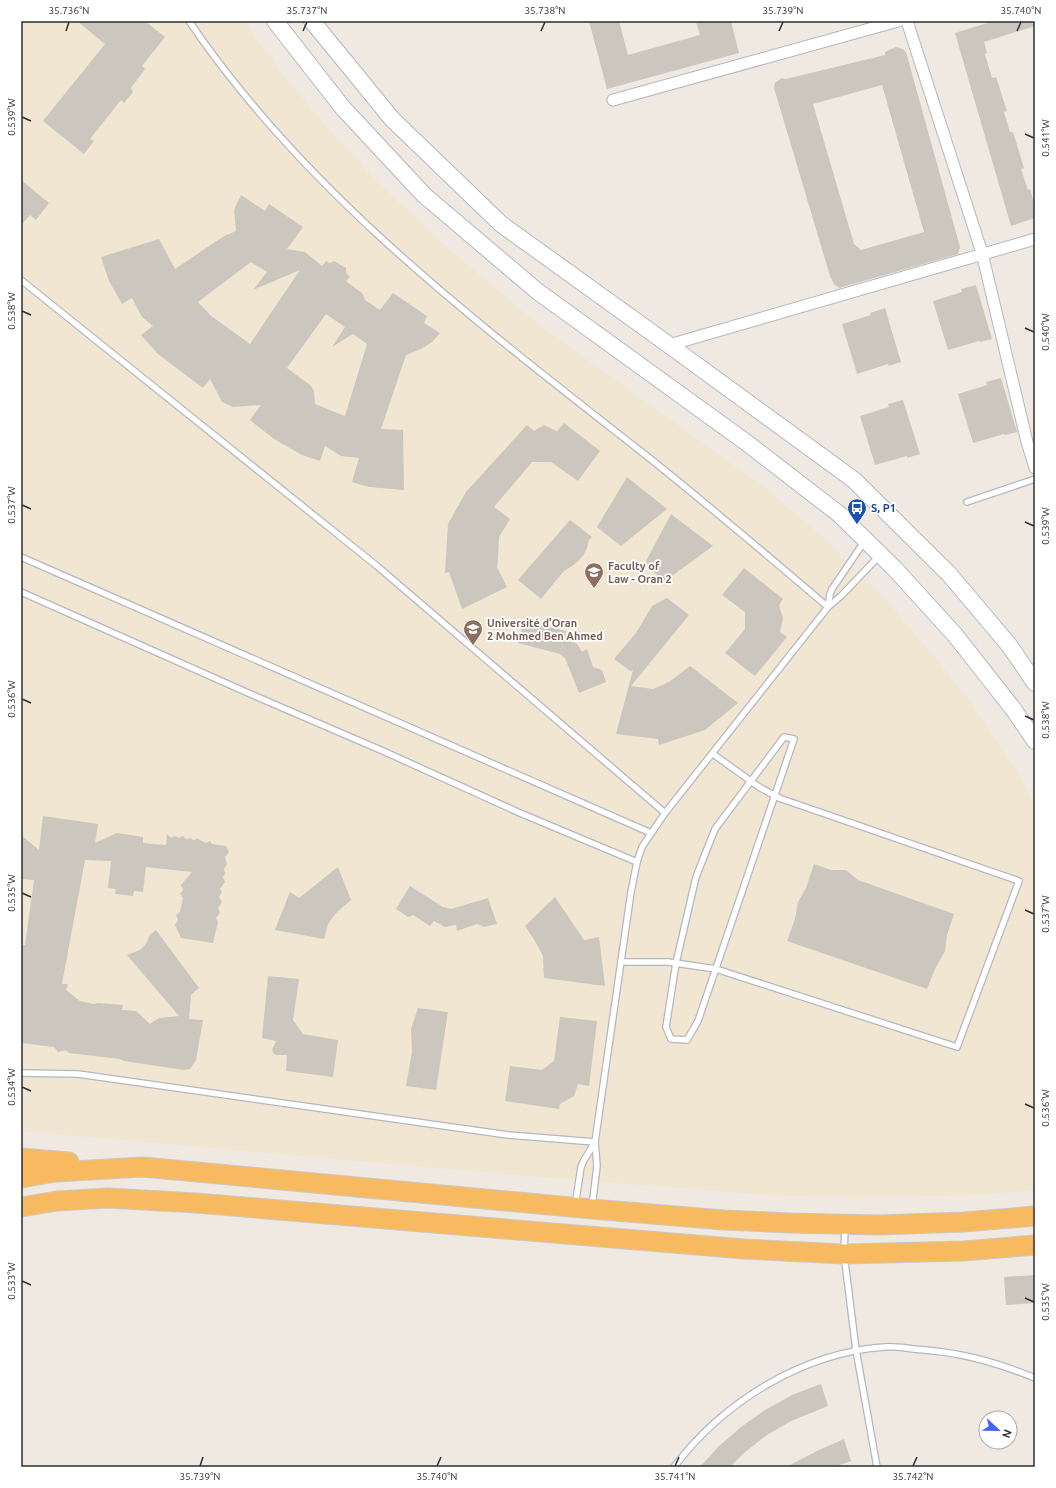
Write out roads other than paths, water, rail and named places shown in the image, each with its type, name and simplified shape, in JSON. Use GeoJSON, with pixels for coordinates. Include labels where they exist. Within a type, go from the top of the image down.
{"type":"FeatureCollection","features":[{"type":"Feature","properties":{"kind":"highway"},"geometry":{"type":"LineString","coordinates":[[21,1158],[724,1220],[879,1225],[964,1222],[1035,1216]]}},
{"type":"Feature","properties":{"kind":"highway"},"geometry":{"type":"LineString","coordinates":[[21,1178],[56,1172],[135,1167]]}},
{"type":"Feature","properties":{"kind":"highway"},"geometry":{"type":"LineString","coordinates":[[21,1207],[57,1201],[108,1198],[196,1203],[744,1249],[844,1254],[964,1251],[1035,1245]]}},
{"type":"Feature","properties":{"kind":"main road"},"geometry":{"type":"LineString","coordinates":[[275,21],[343,108],[424,195],[537,291],[747,443],[839,514],[895,569],[955,635],[1014,710],[1035,740]]}},
{"type":"Feature","properties":{"kind":"main road"},"geometry":{"type":"LineString","coordinates":[[312,21],[392,119],[501,224],[854,480],[949,574],[1008,645],[1035,683]]}},
{"type":"Feature","properties":{"kind":"street"},"geometry":{"type":"LineString","coordinates":[[613,100],[898,21]]}},
{"type":"Feature","properties":{"kind":"street"},"geometry":{"type":"LineString","coordinates":[[907,21],[982,254],[1031,441],[1035,468]]}},
{"type":"Feature","properties":{"kind":"street"},"geometry":{"type":"LineString","coordinates":[[669,345],[1035,239]]}},
{"type":"Feature","properties":{"kind":"lane"},"geometry":{"type":"LineString","coordinates":[[188,21],[214,59],[242,93],[335,194],[377,234],[522,357],[678,480],[828,607]]}},
{"type":"Feature","properties":{"kind":"lane"},"geometry":{"type":"LineString","coordinates":[[21,280],[377,566],[665,813]]}},
{"type":"Feature","properties":{"kind":"lane"},"geometry":{"type":"LineString","coordinates":[[967,502],[1035,479]]}},
{"type":"Feature","properties":{"kind":"lane"},"geometry":{"type":"LineString","coordinates":[[828,607],[832,589],[866,540]]}},
{"type":"Feature","properties":{"kind":"lane"},"geometry":{"type":"LineString","coordinates":[[583,1208],[597,1166],[595,1142],[631,892],[637,862],[642,847],[665,813],[828,607],[880,554]]}},
{"type":"Feature","properties":{"kind":"lane"},"geometry":{"type":"LineString","coordinates":[[21,557],[651,833]]}},
{"type":"Feature","properties":{"kind":"lane"},"geometry":{"type":"LineString","coordinates":[[21,592],[383,751],[520,813],[637,862]]}},
{"type":"Feature","properties":{"kind":"lane"},"geometry":{"type":"LineString","coordinates":[[784,738],[794,739],[775,796],[698,1021],[687,1040],[670,1039],[666,1027],[676,963],[696,877],[715,829],[784,738]]}},
{"type":"Feature","properties":{"kind":"lane"},"geometry":{"type":"LineString","coordinates":[[621,962],[676,963],[716,969],[957,1047],[1019,881],[775,796],[750,781],[713,754]]}},
{"type":"Feature","properties":{"kind":"lane"},"geometry":{"type":"LineString","coordinates":[[21,1073],[78,1074],[508,1135],[595,1142]]}},
{"type":"Feature","properties":{"kind":"lane"},"geometry":{"type":"LineString","coordinates":[[583,1208],[581,1167],[595,1142]]}},
{"type":"Feature","properties":{"kind":"lane"},"geometry":{"type":"LineString","coordinates":[[845,1224],[844,1254],[856,1350],[876,1467]]}},
{"type":"Feature","properties":{"kind":"lane"},"geometry":{"type":"LineString","coordinates":[[674,1467],[687,1450],[713,1424],[751,1394],[790,1373],[819,1361],[856,1350],[886,1346],[925,1349],[967,1355],[1006,1366],[1035,1378]]}},
{"type":"Feature","properties":{"kind":"place","name":"S, P1"},"geometry":{"type":"Point","coordinates":[857,525]}},
{"type":"Feature","properties":{"kind":"place","name":"Faculty of Law - Oran 2"},"geometry":{"type":"Point","coordinates":[594,589]}},
{"type":"Feature","properties":{"kind":"place","name":"Université d'Oran 2 Mohmed Ben Ahmed"},"geometry":{"type":"Point","coordinates":[473,646]}}]}
